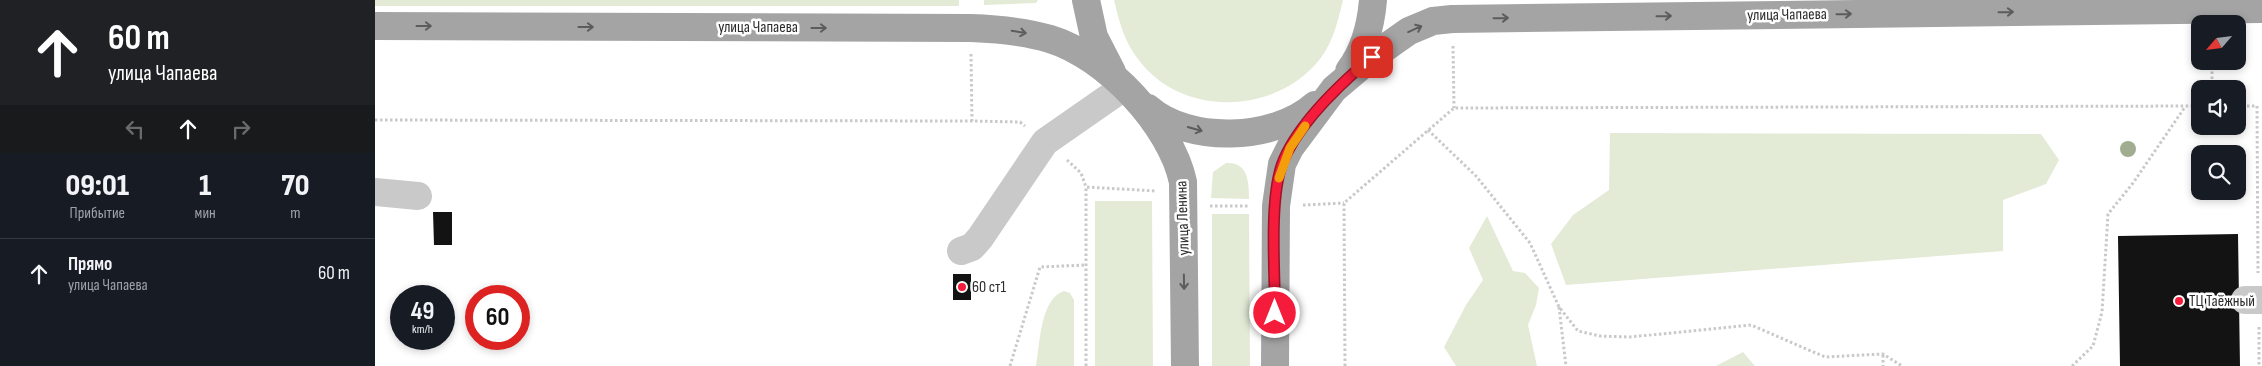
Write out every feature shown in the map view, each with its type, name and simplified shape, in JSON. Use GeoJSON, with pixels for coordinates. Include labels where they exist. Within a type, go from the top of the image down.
{"type":"FeatureCollection","features":[{"type":"Feature","properties":{"kind":"main road"},"geometry":{"type":"LineString","coordinates":[[1086,0],[1094,37],[1103,59],[1124,87],[1152,111],[1178,124],[1205,132],[1233,134],[1261,131],[1288,122],[1313,108],[1334,89]]}},
{"type":"Feature","properties":{"kind":"main road"},"geometry":{"type":"LineString","coordinates":[[1275,366],[1275,206],[1283,164],[1290,148],[1351,68],[1364,43],[1373,0]]}},
{"type":"Feature","properties":{"kind":"main road","name":"улица Чапаева"},"geometry":{"type":"LineString","coordinates":[[1334,89],[1372,57],[1409,31],[1433,21],[1452,19],[2262,9]]}},
{"type":"Feature","properties":{"kind":"main road","name":"улица Чапаева"},"geometry":{"type":"LineString","coordinates":[[375,26],[971,28],[1003,30],[1051,39],[1093,61],[1124,87]]}},
{"type":"Feature","properties":{"kind":"main road","name":"улица Ленина"},"geometry":{"type":"LineString","coordinates":[[1124,87],[1163,134],[1180,167],[1184,199],[1185,366]]}},
{"type":"Feature","properties":{"kind":"lane"},"geometry":{"type":"LineString","coordinates":[[961,251],[972,247],[980,238],[1045,142],[1124,87]]}},
{"type":"Feature","properties":{"kind":"lane"},"geometry":{"type":"LineString","coordinates":[[375,192],[418,196]]}},
{"type":"Feature","properties":{"kind":"path"},"geometry":{"type":"LineString","coordinates":[[1452,19],[1454,108]]}},
{"type":"Feature","properties":{"kind":"path"},"geometry":{"type":"LineString","coordinates":[[971,28],[972,120]]}},
{"type":"Feature","properties":{"kind":"path"},"geometry":{"type":"LineString","coordinates":[[2072,366],[2093,346],[2102,312],[2108,214],[2133,183],[2185,106]]}},
{"type":"Feature","properties":{"kind":"path"},"geometry":{"type":"LineString","coordinates":[[1086,187],[1152,190],[1211,206],[1344,203],[1454,108],[2191,106]]}},
{"type":"Feature","properties":{"kind":"path"},"geometry":{"type":"LineString","coordinates":[[2246,106],[2257,106],[2255,300],[2259,366]]}},
{"type":"Feature","properties":{"kind":"path"},"geometry":{"type":"LineString","coordinates":[[375,120],[972,120],[1020,122],[1081,173],[1086,187],[1086,366]]}},
{"type":"Feature","properties":{"kind":"path"},"geometry":{"type":"LineString","coordinates":[[1428,130],[1476,176],[1530,243],[1559,307],[1578,330],[1600,336],[1630,337],[1751,325],[1825,357],[1883,354],[1902,366]]}},
{"type":"Feature","properties":{"kind":"path"},"geometry":{"type":"LineString","coordinates":[[1344,203],[1345,366]]}},
{"type":"Feature","properties":{"kind":"path"},"geometry":{"type":"LineString","coordinates":[[1010,366],[1040,267],[1086,265]]}},
{"type":"Feature","properties":{"kind":"path"},"geometry":{"type":"LineString","coordinates":[[1559,307],[1566,366]]}},
{"type":"Feature","properties":{"kind":"path"},"geometry":{"type":"LineString","coordinates":[[1883,354],[1883,366]]}},
{"type":"Feature","properties":{"kind":"green space"},"geometry":{"type":"Polygon","coordinates":[[[375,0],[959,0],[959,6],[375,6],[375,0]]]}},
{"type":"Feature","properties":{"kind":"green space"},"geometry":{"type":"Polygon","coordinates":[[[984,0],[1038,0],[1036,3],[984,5],[984,0]]]}},
{"type":"Feature","properties":{"kind":"green space"},"geometry":{"type":"Polygon","coordinates":[[[1114,0],[1343,0],[1328,46],[1320,59],[1301,77],[1279,91],[1254,99],[1229,102],[1203,100],[1178,92],[1156,78],[1138,59],[1129,45],[1120,23],[1114,0]]]}},
{"type":"Feature","properties":{"kind":"green space"},"geometry":{"type":"Polygon","coordinates":[[[1610,133],[2041,134],[2059,160],[2046,184],[2003,200],[2003,251],[1566,285],[1551,244],[1573,215],[1609,190],[1610,133]]]}},
{"type":"Feature","properties":{"kind":"green space"},"geometry":{"type":"Polygon","coordinates":[[[1226,163],[1243,169],[1248,179],[1249,199],[1211,198],[1213,172],[1226,163]]]}},
{"type":"Feature","properties":{"kind":"green space"},"geometry":{"type":"Polygon","coordinates":[[[1095,201],[1152,201],[1153,366],[1095,366],[1095,201]]]}},
{"type":"Feature","properties":{"kind":"green space"},"geometry":{"type":"Polygon","coordinates":[[[1212,214],[1249,214],[1250,366],[1212,366],[1212,214]]]}},
{"type":"Feature","properties":{"kind":"green space"},"geometry":{"type":"Polygon","coordinates":[[[1487,216],[1513,271],[1525,273],[1539,288],[1536,305],[1528,325],[1537,366],[1456,366],[1444,347],[1466,305],[1483,280],[1469,248],[1487,216]]]}},
{"type":"Feature","properties":{"kind":"green space"},"geometry":{"type":"Polygon","coordinates":[[[1064,291],[1070,293],[1074,300],[1074,366],[1036,366],[1040,335],[1046,312],[1056,296],[1064,291]]]}},
{"type":"Feature","properties":{"kind":"green space"},"geometry":{"type":"Polygon","coordinates":[[[1743,352],[1755,366],[1716,366],[1743,352]]]}},
{"type":"Feature","properties":{"kind":"building"},"geometry":{"type":"Polygon","coordinates":[[[433,212],[452,212],[452,245],[434,245],[433,212]]]}},
{"type":"Feature","properties":{"kind":"building","name":"ТЦ Таёжный"},"geometry":{"type":"Polygon","coordinates":[[[2238,234],[2240,366],[2120,366],[2118,236],[2238,234]]]}},
{"type":"Feature","properties":{"kind":"building","name":"60 ст1"},"geometry":{"type":"Polygon","coordinates":[[[953,274],[971,274],[971,300],[953,300],[953,274]]]}},
{"type":"Feature","properties":{"kind":"slow traffic"},"geometry":{"type":"LineString","coordinates":[[1279,178],[1290,148],[1305,126]]}},
{"type":"Feature","properties":{"kind":"place","name":"60 ст1"},"geometry":{"type":"Point","coordinates":[962,287]}},
{"type":"Feature","properties":{"kind":"place","name":"ТЦ Таёжный"},"geometry":{"type":"Point","coordinates":[2179,301]}},
{"type":"Feature","properties":{"kind":"route"},"geometry":{"type":"LineString","coordinates":[[1275,313],[1275,206],[1278,182],[1283,164],[1290,148],[1334,89],[1372,57]]}}]}
